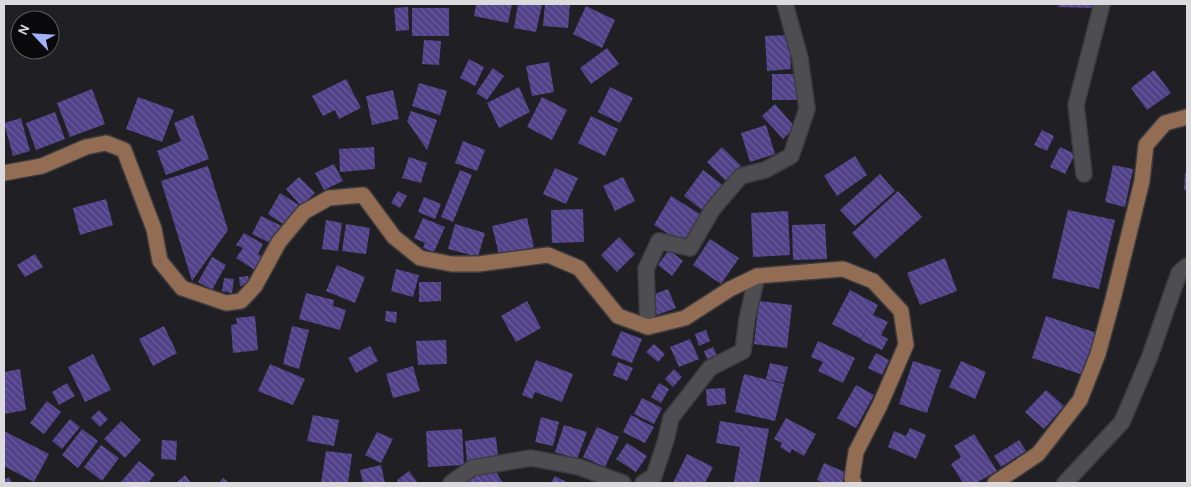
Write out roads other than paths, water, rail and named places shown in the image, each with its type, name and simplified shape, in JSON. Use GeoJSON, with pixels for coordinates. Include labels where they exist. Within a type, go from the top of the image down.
{"type":"FeatureCollection","features":[{"type":"Feature","properties":{"kind":"main road"},"geometry":{"type":"LineString","coordinates":[[995,483],[1038,454],[1080,400],[1098,354],[1113,299],[1142,181],[1146,145],[1165,123],[1187,117]]}},
{"type":"Feature","properties":{"kind":"main road"},"geometry":{"type":"LineString","coordinates":[[4,173],[42,166],[86,147],[106,143],[124,150],[154,229],[160,261],[182,288],[226,303],[241,301],[255,286],[279,242],[304,212],[329,198],[363,195],[394,237],[420,258],[452,264],[478,264],[548,254],[579,268],[618,316],[648,327],[684,318],[730,289],[757,276],[843,269],[873,281],[901,311],[906,345],[880,405],[856,452],[852,478],[854,483]]}},
{"type":"Feature","properties":{"kind":"street"},"geometry":{"type":"LineString","coordinates":[[648,327],[646,269],[659,241],[690,248],[712,210],[741,176],[766,170],[791,156],[807,109],[800,58],[784,4]]}},
{"type":"Feature","properties":{"kind":"street"},"geometry":{"type":"LineString","coordinates":[[1084,174],[1076,105],[1102,4]]}},
{"type":"Feature","properties":{"kind":"street"},"geometry":{"type":"LineString","coordinates":[[1065,483],[1122,422],[1150,356],[1179,273],[1187,266]]}},
{"type":"Feature","properties":{"kind":"street"},"geometry":{"type":"LineString","coordinates":[[644,483],[654,476],[671,418],[710,368],[743,351],[747,319],[757,276]]}},
{"type":"Feature","properties":{"kind":"street"},"geometry":{"type":"LineString","coordinates":[[451,483],[472,468],[531,458],[580,467],[623,483]]}}]}
